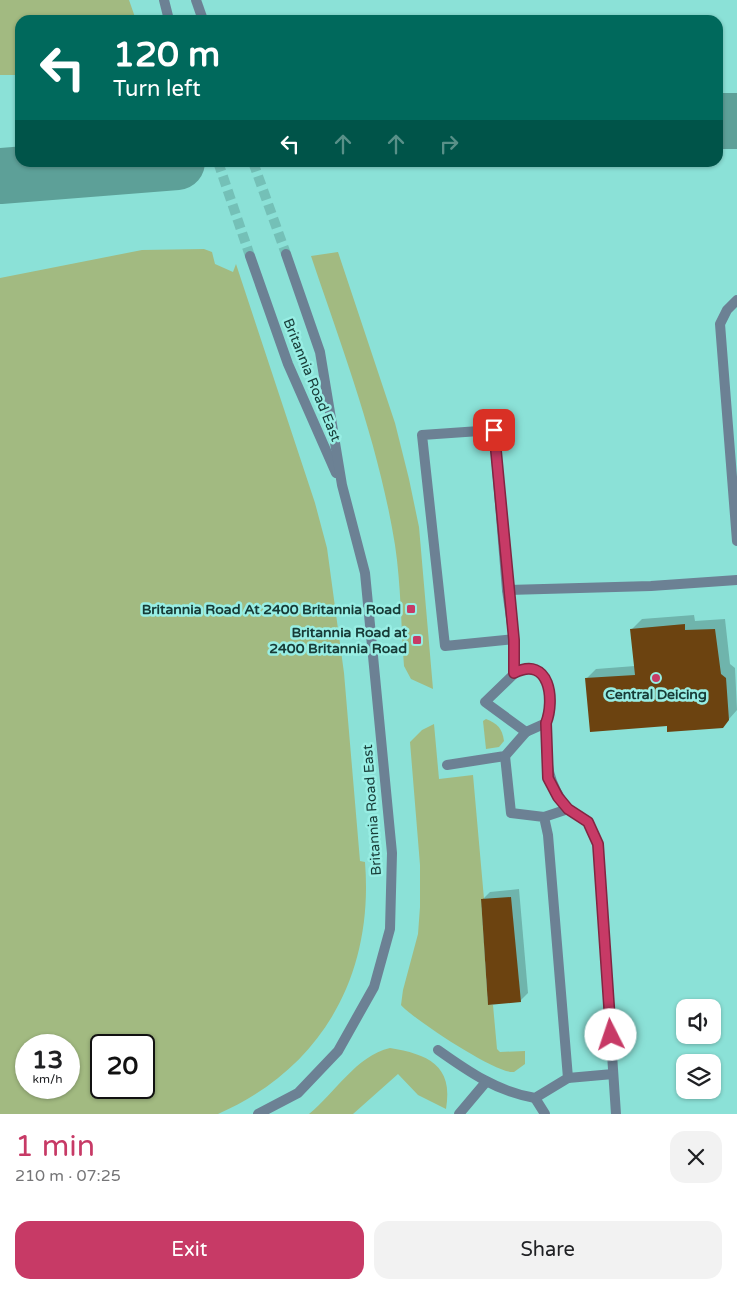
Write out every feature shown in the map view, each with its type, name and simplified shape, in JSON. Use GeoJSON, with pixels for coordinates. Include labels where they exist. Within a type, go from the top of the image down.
{"type":"FeatureCollection","features":[{"type":"Feature","properties":{"kind":"street"},"geometry":{"type":"LineString","coordinates":[[164,0],[168,15]]}},
{"type":"Feature","properties":{"kind":"street"},"geometry":{"type":"LineString","coordinates":[[196,0],[201,15]]}},
{"type":"Feature","properties":{"kind":"street","name":"Britannia Road East"},"geometry":{"type":"LineString","coordinates":[[258,1114],[298,1093],[338,1050],[374,987],[390,928],[392,853],[365,573],[342,485],[320,352],[286,254]]}},
{"type":"Feature","properties":{"kind":"street","name":"Britannia Road East"},"geometry":{"type":"LineString","coordinates":[[250,256],[288,364],[342,485]]}},
{"type":"Feature","properties":{"kind":"street"},"geometry":{"type":"LineString","coordinates":[[737,300],[727,310],[720,324],[737,541]]}},
{"type":"Feature","properties":{"kind":"street"},"geometry":{"type":"LineString","coordinates":[[514,640],[445,646],[422,435],[494,430],[514,640],[514,673]]}},
{"type":"Feature","properties":{"kind":"street"},"geometry":{"type":"LineString","coordinates":[[508,590],[651,586],[737,580]]}},
{"type":"Feature","properties":{"kind":"street"},"geometry":{"type":"LineString","coordinates":[[526,732],[485,702],[514,673],[526,668],[536,668],[543,674],[548,690],[549,715],[546,723],[548,778],[558,797],[568,809],[588,822],[598,844],[616,1114]]}},
{"type":"Feature","properties":{"kind":"street"},"geometry":{"type":"LineString","coordinates":[[447,765],[506,756],[526,732],[546,723]]}},
{"type":"Feature","properties":{"kind":"street"},"geometry":{"type":"LineString","coordinates":[[506,756],[511,813],[544,817],[568,809]]}},
{"type":"Feature","properties":{"kind":"street"},"geometry":{"type":"LineString","coordinates":[[544,817],[548,835],[568,1078]]}},
{"type":"Feature","properties":{"kind":"street"},"geometry":{"type":"LineString","coordinates":[[438,1050],[486,1082],[515,1095],[535,1098],[568,1078],[613,1074]]}},
{"type":"Feature","properties":{"kind":"street"},"geometry":{"type":"LineString","coordinates":[[459,1114],[486,1082]]}},
{"type":"Feature","properties":{"kind":"street"},"geometry":{"type":"LineString","coordinates":[[535,1098],[545,1114]]}},
{"type":"Feature","properties":{"kind":"green space"},"geometry":{"type":"Polygon","coordinates":[[[0,0],[129,0],[134,15],[15,15],[15,75],[0,75],[0,0]]]}},
{"type":"Feature","properties":{"kind":"green space"},"geometry":{"type":"Polygon","coordinates":[[[204,249],[212,252],[215,264],[233,272],[236,264],[315,503],[327,548],[344,673],[360,861],[365,862],[366,903],[361,942],[350,979],[334,1013],[313,1044],[287,1071],[255,1095],[218,1114],[0,1114],[0,278],[142,250],[204,249]]]}},
{"type":"Feature","properties":{"kind":"green space"},"geometry":{"type":"Polygon","coordinates":[[[338,252],[395,423],[409,479],[419,527],[433,689],[411,679],[404,666],[399,575],[380,471],[359,399],[311,256],[338,252]]]}},
{"type":"Feature","properties":{"kind":"green space"},"geometry":{"type":"Polygon","coordinates":[[[486,719],[494,723],[501,730],[504,741],[499,747],[486,749],[483,721],[486,719]]]}},
{"type":"Feature","properties":{"kind":"green space"},"geometry":{"type":"Polygon","coordinates":[[[434,724],[439,779],[473,775],[484,899],[481,899],[488,1005],[493,1005],[497,1049],[500,1052],[525,1051],[525,1064],[514,1072],[505,1071],[474,1056],[421,1022],[401,1005],[403,990],[418,934],[420,907],[420,865],[410,742],[422,730],[434,724]]]}},
{"type":"Feature","properties":{"kind":"green space"},"geometry":{"type":"Polygon","coordinates":[[[390,1048],[415,1054],[435,1064],[442,1072],[446,1082],[446,1109],[418,1095],[398,1074],[353,1114],[309,1114],[356,1067],[378,1052],[390,1048]]]}},
{"type":"Feature","properties":{"kind":"building","name":"Central Deicing"},"geometry":{"type":"Polygon","coordinates":[[[685,624],[685,630],[715,629],[721,674],[726,678],[729,720],[723,728],[667,732],[667,726],[590,732],[585,678],[635,675],[630,629],[685,624]]]}},
{"type":"Feature","properties":{"kind":"building"},"geometry":{"type":"Polygon","coordinates":[[[511,897],[521,1002],[488,1005],[481,899],[511,897]]]}},
{"type":"Feature","properties":{"kind":"taxiway"},"geometry":{"type":"LineString","coordinates":[[723,121],[737,121]]}},
{"type":"Feature","properties":{"kind":"taxiway"},"geometry":{"type":"LineString","coordinates":[[0,176],[114,167]]}},
{"type":"Feature","properties":{"kind":"tunnel"},"geometry":{"type":"LineString","coordinates":[[220,167],[250,256]]}},
{"type":"Feature","properties":{"kind":"tunnel"},"geometry":{"type":"LineString","coordinates":[[255,167],[286,254]]}},
{"type":"Feature","properties":{"kind":"place","name":"Britannia Road At 2400 Britannia Road"},"geometry":{"type":"Point","coordinates":[411,609]}},
{"type":"Feature","properties":{"kind":"place","name":"Britannia Road at 2400 Britannia Road"},"geometry":{"type":"Point","coordinates":[417,640]}},
{"type":"Feature","properties":{"kind":"place","name":"Central Deicing"},"geometry":{"type":"Point","coordinates":[656,678]}},
{"type":"Feature","properties":{"kind":"route"},"geometry":{"type":"LineString","coordinates":[[494,430],[514,640],[514,673],[526,668],[536,668],[543,674],[548,690],[549,715],[546,723],[546,756],[548,778],[558,797],[568,809],[588,822],[598,844],[611,1035]]}}]}
